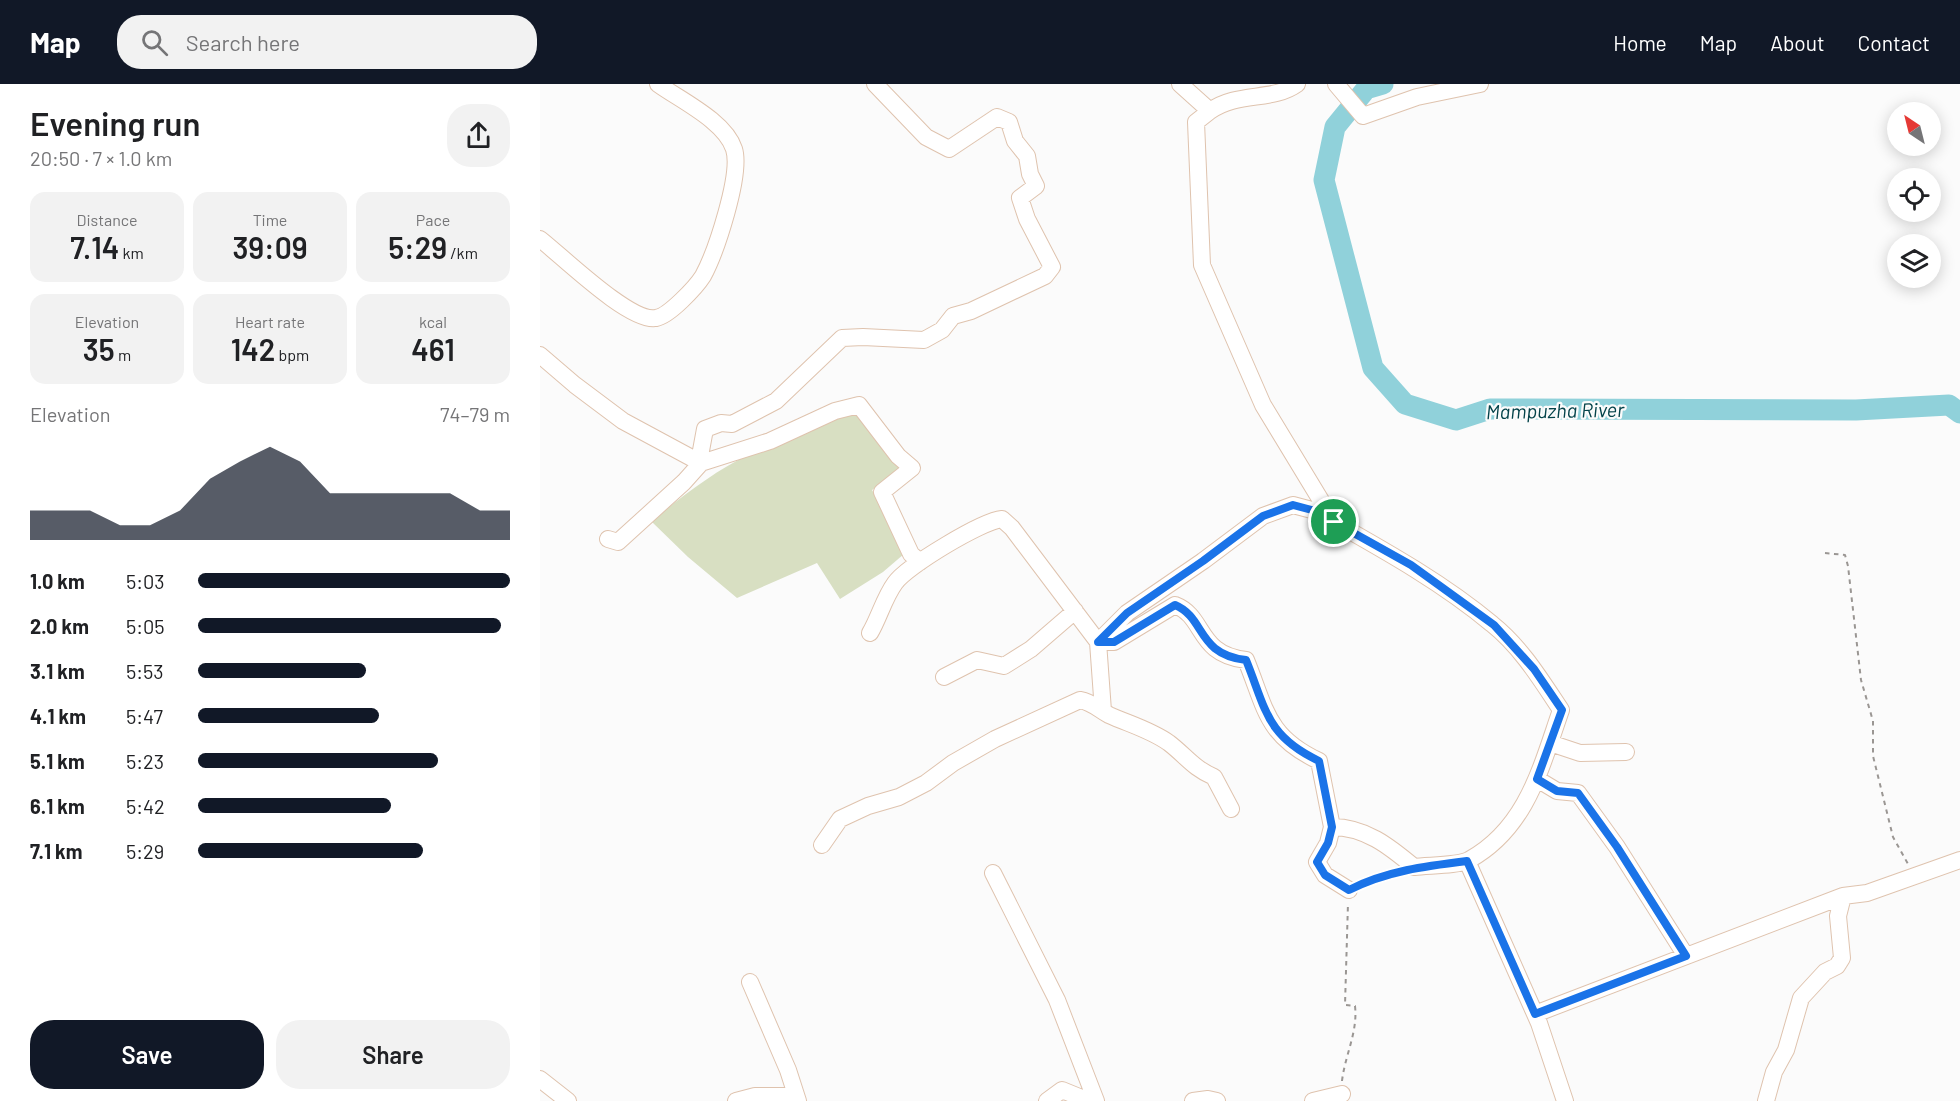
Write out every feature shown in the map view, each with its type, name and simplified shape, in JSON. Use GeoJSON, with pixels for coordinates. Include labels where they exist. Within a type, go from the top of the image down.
{"type":"FeatureCollection","features":[{"type":"Feature","properties":{"kind":"street"},"geometry":{"type":"LineString","coordinates":[[540,239],[599,289],[642,316],[656,318],[671,309],[702,277],[712,257],[729,200],[736,165],[733,148],[725,134],[708,118],[658,84]]}},
{"type":"Feature","properties":{"kind":"street"},"geometry":{"type":"LineString","coordinates":[[608,539],[618,542],[684,482],[700,460],[705,429],[721,423],[732,424],[776,401],[842,338],[924,340],[942,330],[953,316],[971,311],[1045,276],[1052,267],[1027,219],[1020,198],[1036,186],[1030,174],[1027,156],[1015,141],[1009,122],[997,117],[950,149],[926,137],[875,84]]}},
{"type":"Feature","properties":{"kind":"street"},"geometry":{"type":"LineString","coordinates":[[1180,84],[1210,111]]}},
{"type":"Feature","properties":{"kind":"street"},"geometry":{"type":"LineString","coordinates":[[1298,84],[1288,91],[1222,102],[1196,122],[1202,265],[1263,405],[1334,522]]}},
{"type":"Feature","properties":{"kind":"street"},"geometry":{"type":"LineString","coordinates":[[1336,86],[1363,116],[1417,97],[1480,84]]}},
{"type":"Feature","properties":{"kind":"street"},"geometry":{"type":"LineString","coordinates":[[540,355],[623,421],[700,460],[770,441],[835,411],[859,405],[898,456],[912,468],[882,492],[911,554],[920,562]]}},
{"type":"Feature","properties":{"kind":"street"},"geometry":{"type":"LineString","coordinates":[[1098,642],[1127,613],[1263,516],[1293,505],[1323,513],[1334,522],[1411,565],[1494,625],[1534,669],[1562,710],[1525,807],[1496,839],[1467,861],[1414,867],[1385,843],[1350,827],[1332,827]]}},
{"type":"Feature","properties":{"kind":"street"},"geometry":{"type":"LineString","coordinates":[[870,633],[895,583],[920,562],[992,520],[1002,519],[1012,528],[1098,642],[1103,711]]}},
{"type":"Feature","properties":{"kind":"street"},"geometry":{"type":"LineString","coordinates":[[1098,642],[1114,642],[1175,605],[1184,608],[1216,650],[1229,658],[1246,660],[1260,702],[1271,724],[1300,752],[1319,761],[1332,827],[1328,843],[1317,862],[1325,875],[1349,890]]}},
{"type":"Feature","properties":{"kind":"street"},"geometry":{"type":"LineString","coordinates":[[944,677],[977,660],[1004,666],[1031,649],[1075,611]]}},
{"type":"Feature","properties":{"kind":"street"},"geometry":{"type":"LineString","coordinates":[[822,845],[840,819],[868,806],[908,793],[995,739],[1080,700],[1089,702],[1103,711],[1156,734],[1171,744],[1198,770],[1214,777],[1231,809]]}},
{"type":"Feature","properties":{"kind":"street"},"geometry":{"type":"LineString","coordinates":[[1550,743],[1581,753],[1626,752]]}},
{"type":"Feature","properties":{"kind":"street"},"geometry":{"type":"LineString","coordinates":[[1537,779],[1557,791],[1578,793],[1617,847],[1686,956]]}},
{"type":"Feature","properties":{"kind":"street"},"geometry":{"type":"LineString","coordinates":[[1535,1014],[1843,896],[1867,893],[1960,860]]}},
{"type":"Feature","properties":{"kind":"street"},"geometry":{"type":"LineString","coordinates":[[1467,861],[1535,1014],[1565,1101]]}},
{"type":"Feature","properties":{"kind":"street"},"geometry":{"type":"LineString","coordinates":[[993,873],[1057,1000],[1096,1101]]}},
{"type":"Feature","properties":{"kind":"street"},"geometry":{"type":"LineString","coordinates":[[1766,1101],[1774,1072],[1786,1050],[1801,998],[1824,972],[1837,966],[1842,958],[1838,916],[1843,896]]}},
{"type":"Feature","properties":{"kind":"street"},"geometry":{"type":"LineString","coordinates":[[736,1101],[755,1096],[797,1098],[788,1070],[750,982]]}},
{"type":"Feature","properties":{"kind":"street"},"geometry":{"type":"LineString","coordinates":[[540,1079],[568,1101]]}},
{"type":"Feature","properties":{"kind":"street"},"geometry":{"type":"LineString","coordinates":[[1047,1101],[1062,1090],[1089,1101]]}},
{"type":"Feature","properties":{"kind":"street"},"geometry":{"type":"LineString","coordinates":[[1313,1101],[1342,1094]]}},
{"type":"Feature","properties":{"kind":"street"},"geometry":{"type":"LineString","coordinates":[[1194,1101],[1208,1099],[1217,1101]]}},
{"type":"Feature","properties":{"kind":"path"},"geometry":{"type":"LineString","coordinates":[[1825,553],[1845,555],[1861,680],[1873,721],[1873,756],[1893,837],[1915,877]]}},
{"type":"Feature","properties":{"kind":"path"},"geometry":{"type":"LineString","coordinates":[[1342,1094],[1343,1070],[1350,1050],[1350,1038],[1357,1023],[1355,1006],[1345,1005],[1344,992],[1348,954],[1349,890],[1370,879],[1414,867]]}},
{"type":"Feature","properties":{"kind":"green space"},"geometry":{"type":"Polygon","coordinates":[[[856,410],[906,468],[872,490],[890,521],[904,554],[883,572],[840,599],[817,563],[737,598],[688,557],[651,521],[724,468],[763,448],[856,410]]]}},
{"type":"Feature","properties":{"kind":"waterway","name":"Mampuzha River"},"geometry":{"type":"LineString","coordinates":[[1383,84],[1366,89],[1335,127],[1324,180],[1373,368],[1405,404],[1456,420],[1490,409],[1856,410],[1949,405],[1960,413]]}},
{"type":"Feature","properties":{"kind":"route"},"geometry":{"type":"LineString","coordinates":[[1293,505],[1323,513],[1334,522],[1411,565],[1494,625],[1534,669],[1562,710],[1537,779],[1557,791],[1578,793],[1617,847],[1686,956],[1535,1014],[1467,861],[1414,867],[1385,877],[1370,879],[1349,890],[1325,875],[1317,862],[1328,843],[1332,827],[1331,811],[1319,761],[1300,752],[1271,724],[1260,702],[1246,660],[1229,658],[1216,650],[1205,639],[1184,608],[1175,605],[1114,642],[1098,642],[1127,613],[1263,516],[1293,505]]}}]}
